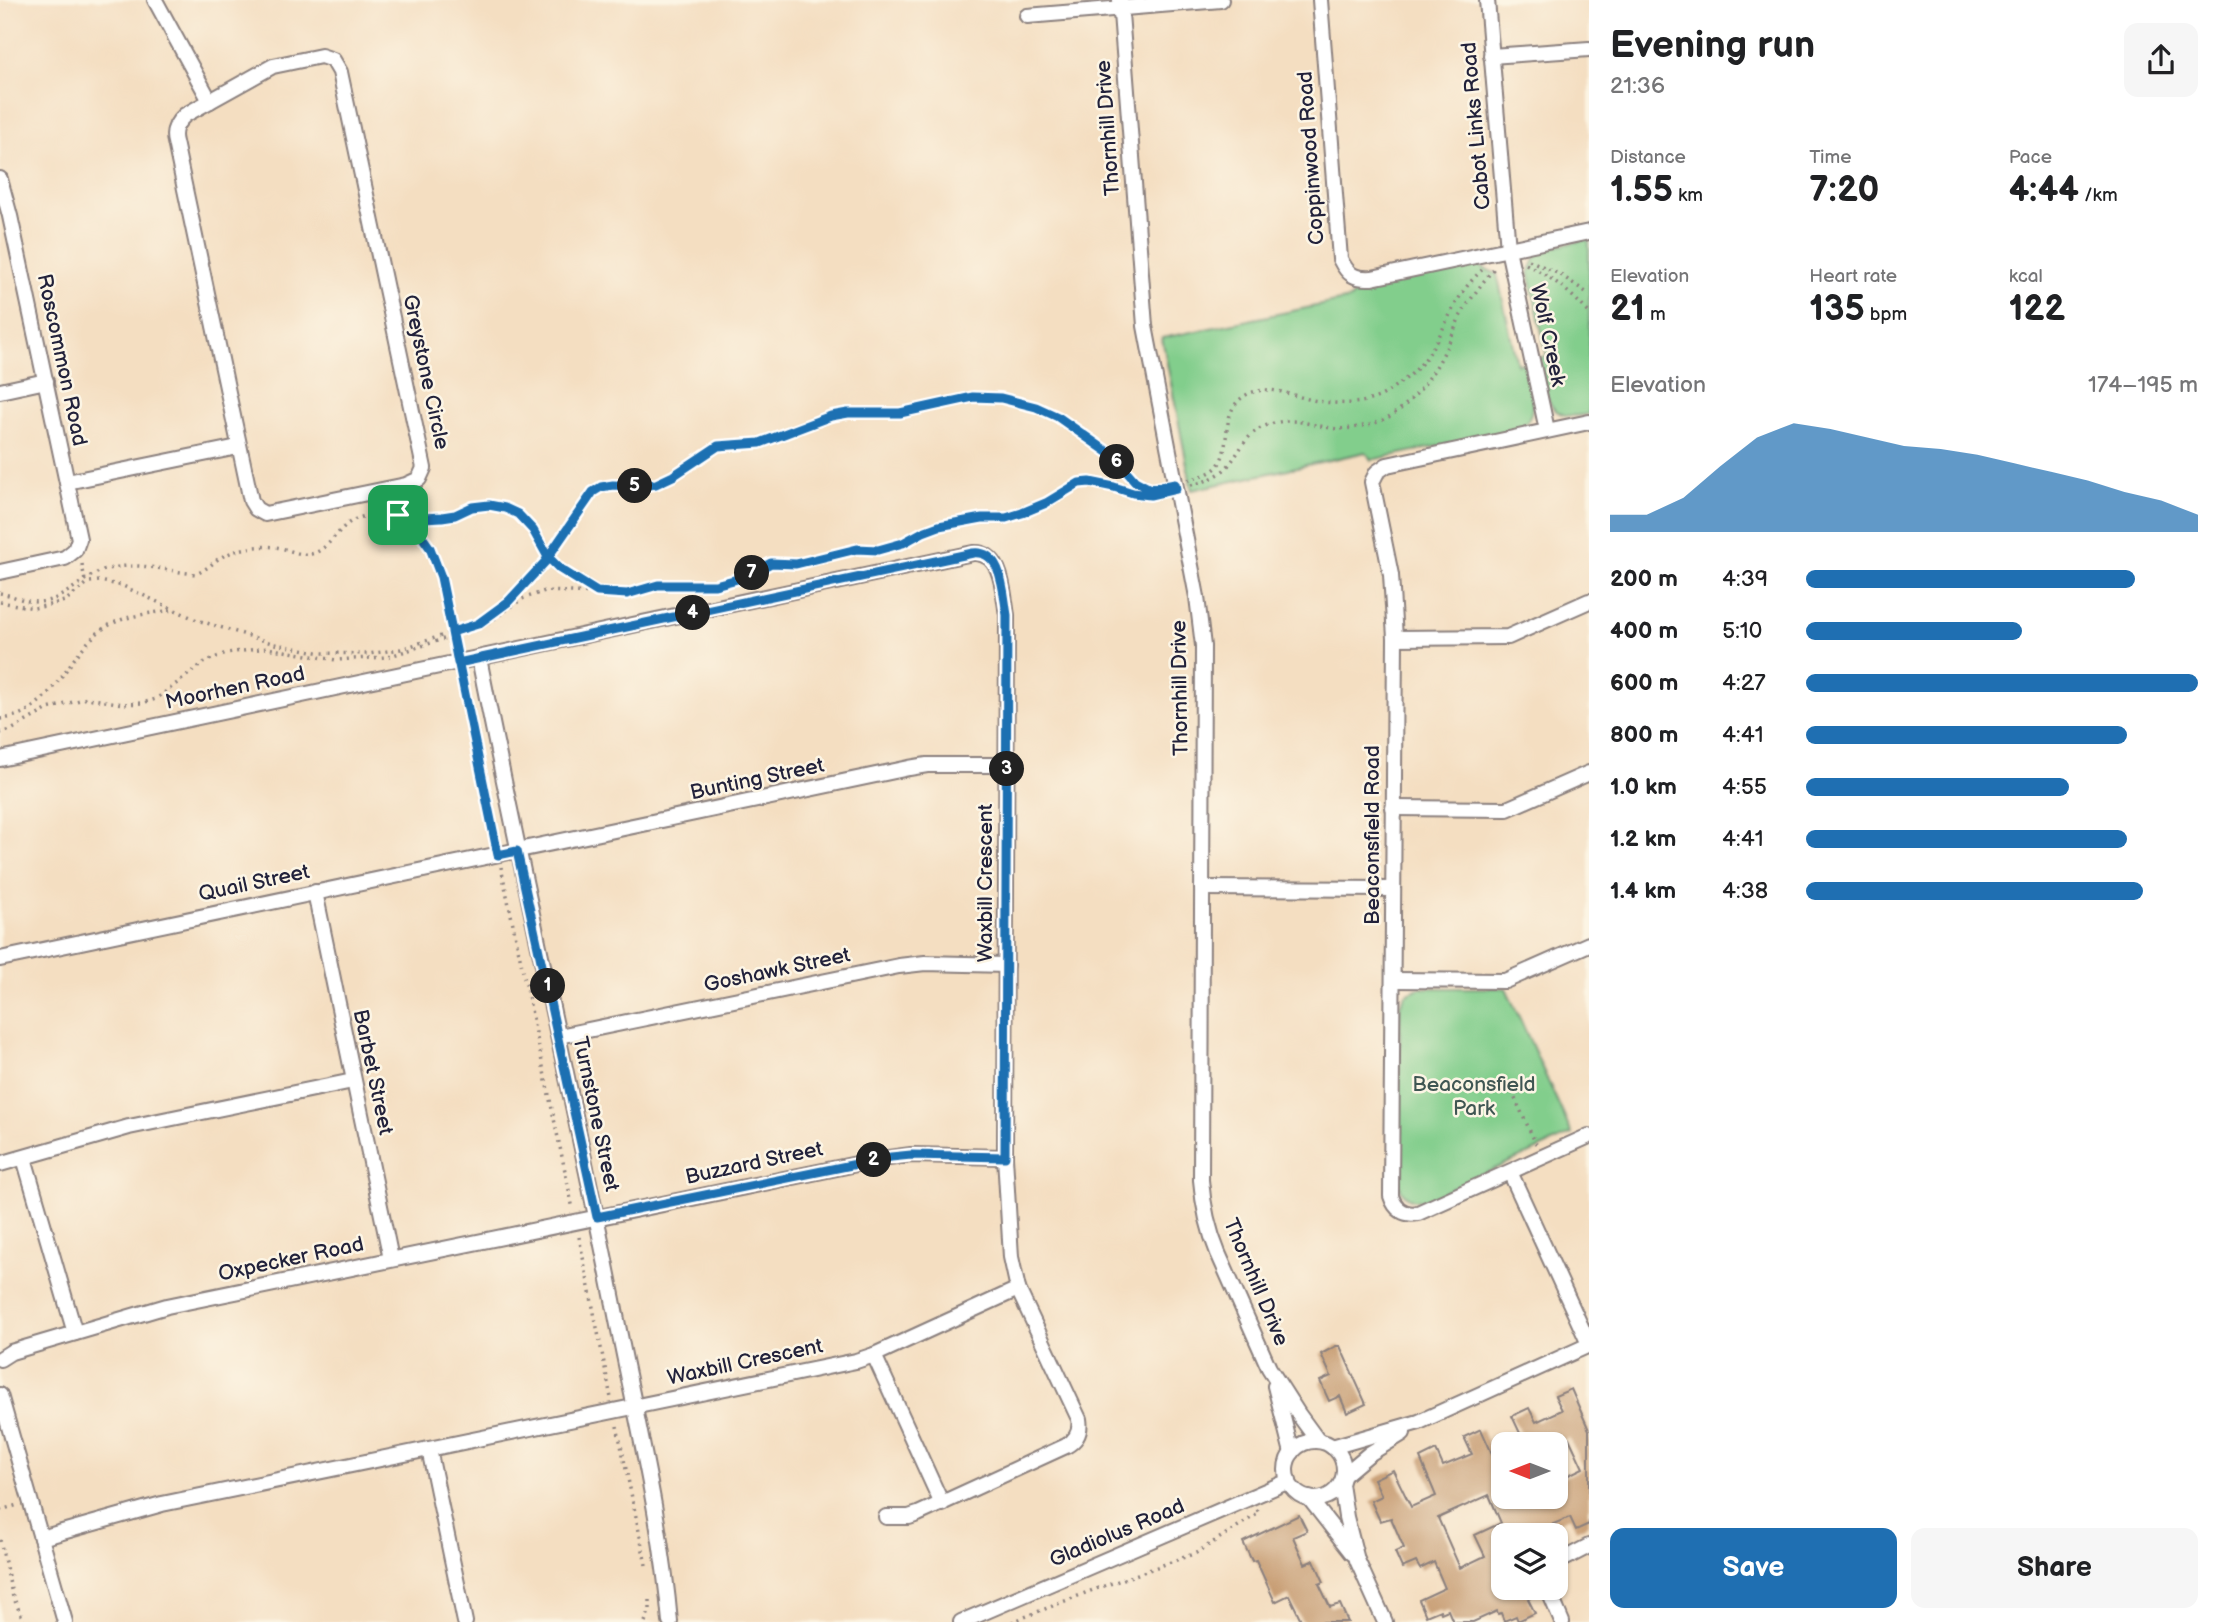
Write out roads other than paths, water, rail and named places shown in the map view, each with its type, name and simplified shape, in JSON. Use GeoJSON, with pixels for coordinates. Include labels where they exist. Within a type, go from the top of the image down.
{"type":"FeatureCollection","features":[{"type":"Feature","properties":{"kind":"street"},"geometry":{"type":"LineString","coordinates":[[155,0],[210,100]]}},
{"type":"Feature","properties":{"kind":"street"},"geometry":{"type":"LineString","coordinates":[[1027,16],[1120,4],[1221,0]]}},
{"type":"Feature","properties":{"kind":"street","name":"Coppinwood Road"},"geometry":{"type":"LineString","coordinates":[[1320,0],[1340,259],[1346,271],[1353,277],[1372,278],[1510,259],[1589,232]]}},
{"type":"Feature","properties":{"kind":"street","name":"Cabot Links Road"},"geometry":{"type":"LineString","coordinates":[[1487,0],[1510,259]]}},
{"type":"Feature","properties":{"kind":"street","name":"Thornhill Drive"},"geometry":{"type":"LineString","coordinates":[[1120,4],[1145,326],[1197,597],[1203,646],[1202,1200],[1214,1244],[1269,1368],[1292,1452]]}},
{"type":"Feature","properties":{"kind":"street"},"geometry":{"type":"LineString","coordinates":[[1491,56],[1589,49]]}},
{"type":"Feature","properties":{"kind":"street","name":"Greystone Circle"},"geometry":{"type":"LineString","coordinates":[[321,55],[333,60],[339,68],[424,462],[422,473],[413,483],[271,514],[261,512],[251,500],[238,447],[173,136],[174,130],[180,119],[273,66],[321,55]]}},
{"type":"Feature","properties":{"kind":"street","name":"Roscommon Road"},"geometry":{"type":"LineString","coordinates":[[0,179],[79,539],[75,550],[65,558],[0,572]]}},
{"type":"Feature","properties":{"kind":"street","name":"Wolf Creek"},"geometry":{"type":"LineString","coordinates":[[1510,259],[1547,430]]}},
{"type":"Feature","properties":{"kind":"street"},"geometry":{"type":"LineString","coordinates":[[0,391],[46,381]]}},
{"type":"Feature","properties":{"kind":"street","name":"Beaconsfield Road"},"geometry":{"type":"LineString","coordinates":[[1589,422],[1387,466],[1377,472],[1372,482],[1392,585],[1395,638],[1391,1196],[1394,1204],[1405,1213],[1418,1213],[1589,1136]]}},
{"type":"Feature","properties":{"kind":"street"},"geometry":{"type":"LineString","coordinates":[[67,482],[238,447]]}},
{"type":"Feature","properties":{"kind":"street","name":"Waxbill Crescent"},"geometry":{"type":"LineString","coordinates":[[41,1538],[162,1504],[874,1355],[1018,1289],[1011,1257],[1005,1157],[1007,615],[996,564],[990,557],[980,553],[479,658]]}},
{"type":"Feature","properties":{"kind":"street"},"geometry":{"type":"LineString","coordinates":[[1395,638],[1508,637],[1589,601]]}},
{"type":"Feature","properties":{"kind":"street","name":"Moorhen Road"},"geometry":{"type":"LineString","coordinates":[[0,759],[479,658]]}},
{"type":"Feature","properties":{"kind":"street","name":"Turnstone Street"},"geometry":{"type":"LineString","coordinates":[[479,658],[517,851],[597,1217],[665,1570],[670,1622]]}},
{"type":"Feature","properties":{"kind":"street","name":"Bunting Street"},"geometry":{"type":"LineString","coordinates":[[517,851],[909,768],[927,765],[1007,765]]}},
{"type":"Feature","properties":{"kind":"street"},"geometry":{"type":"LineString","coordinates":[[1393,808],[1507,809],[1589,773]]}},
{"type":"Feature","properties":{"kind":"street","name":"Quail Street"},"geometry":{"type":"LineString","coordinates":[[0,958],[517,851]]}},
{"type":"Feature","properties":{"kind":"street"},"geometry":{"type":"LineString","coordinates":[[1202,888],[1392,889]]}},
{"type":"Feature","properties":{"kind":"street","name":"Barbet Street"},"geometry":{"type":"LineString","coordinates":[[314,892],[391,1259]]}},
{"type":"Feature","properties":{"kind":"street"},"geometry":{"type":"LineString","coordinates":[[1393,980],[1505,981],[1589,944]]}},
{"type":"Feature","properties":{"kind":"street","name":"Goshawk Street"},"geometry":{"type":"LineString","coordinates":[[559,1036],[899,966],[926,963],[1006,965]]}},
{"type":"Feature","properties":{"kind":"street"},"geometry":{"type":"LineString","coordinates":[[0,1164],[129,1127],[353,1081]]}},
{"type":"Feature","properties":{"kind":"street","name":"Buzzard Street"},"geometry":{"type":"LineString","coordinates":[[597,1217],[891,1157],[1005,1157]]}},
{"type":"Feature","properties":{"kind":"street"},"geometry":{"type":"LineString","coordinates":[[24,1158],[75,1333]]}},
{"type":"Feature","properties":{"kind":"street"},"geometry":{"type":"LineString","coordinates":[[1309,1498],[1327,1496],[1369,1454],[1419,1422],[1589,1345],[1510,1172]]}},
{"type":"Feature","properties":{"kind":"street","name":"Oxpecker Road"},"geometry":{"type":"LineString","coordinates":[[0,1359],[6,1354],[167,1306],[597,1217]]}},
{"type":"Feature","properties":{"kind":"street"},"geometry":{"type":"LineString","coordinates":[[886,1517],[909,1517],[942,1504],[1074,1441],[1079,1431],[1079,1419],[1018,1289]]}},
{"type":"Feature","properties":{"kind":"street"},"geometry":{"type":"LineString","coordinates":[[874,1355],[942,1504]]}},
{"type":"Feature","properties":{"kind":"street","name":"Thornhill Drive"},"geometry":{"type":"LineString","coordinates":[[1269,1368],[1318,1441]]}},
{"type":"Feature","properties":{"kind":"street"},"geometry":{"type":"LineString","coordinates":[[0,1395],[65,1622]]}},
{"type":"Feature","properties":{"kind":"street"},"geometry":{"type":"LineString","coordinates":[[1332,1447],[1419,1422]]}},
{"type":"Feature","properties":{"kind":"street"},"geometry":{"type":"LineString","coordinates":[[1357,1560],[1309,1498],[1293,1489],[1286,1471],[1292,1452],[1299,1446],[1318,1441],[1332,1447],[1341,1457],[1346,1517],[1357,1560],[1385,1622]]}},
{"type":"Feature","properties":{"kind":"street"},"geometry":{"type":"LineString","coordinates":[[429,1449],[465,1622]]}},
{"type":"Feature","properties":{"kind":"street","name":"Gladiolus Road"},"geometry":{"type":"LineString","coordinates":[[961,1622],[1289,1481]]}},
{"type":"Feature","properties":{"kind":"street"},"geometry":{"type":"LineString","coordinates":[[1568,1557],[1589,1546]]}},
{"type":"Feature","properties":{"kind":"street"},"geometry":{"type":"LineString","coordinates":[[1553,1600],[1562,1622]]}},
{"type":"Feature","properties":{"kind":"park label","name":"Beaconsfield Park"},"geometry":{"type":"Point","coordinates":[1474,1096]}}]}
